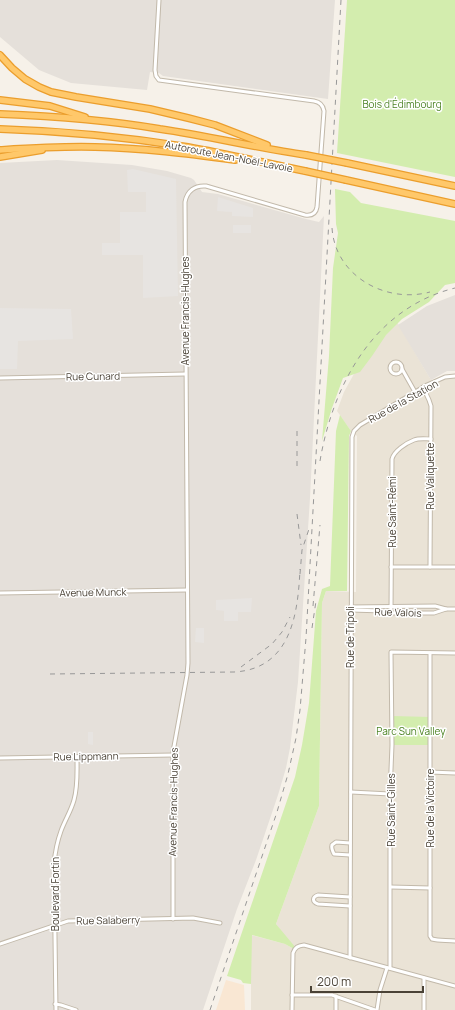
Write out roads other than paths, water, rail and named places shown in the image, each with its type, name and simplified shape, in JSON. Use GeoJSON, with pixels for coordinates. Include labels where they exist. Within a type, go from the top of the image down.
{"type":"FeatureCollection","features":[{"type":"Feature","properties":{"kind":"highway"},"geometry":{"type":"LineString","coordinates":[[0,55],[25,79],[51,92],[76,98],[150,109],[188,118],[215,125],[280,151]]}},
{"type":"Feature","properties":{"kind":"highway"},"geometry":{"type":"LineString","coordinates":[[0,100],[50,106],[96,120]]}},
{"type":"Feature","properties":{"kind":"highway","name":"Autoroute Jean-Noël-Lavoie"},"geometry":{"type":"LineString","coordinates":[[0,114],[96,120],[158,128],[347,163],[455,186]]}},
{"type":"Feature","properties":{"kind":"highway","name":"Autoroute Jean-Noël-Lavoie"},"geometry":{"type":"LineString","coordinates":[[0,129],[60,132],[140,140],[210,151],[455,204]]}},
{"type":"Feature","properties":{"kind":"highway"},"geometry":{"type":"LineString","coordinates":[[0,157],[66,147]]}},
{"type":"Feature","properties":{"kind":"highway"},"geometry":{"type":"LineString","coordinates":[[0,150],[102,147],[140,149],[265,163]]}},
{"type":"Feature","properties":{"kind":"street","name":"Avenue Francis-Hughes"},"geometry":{"type":"LineString","coordinates":[[159,0],[155,70],[156,76],[159,80],[314,101],[321,103],[324,110],[317,207],[313,214],[305,215],[206,186],[195,188],[186,196],[184,209],[188,666],[173,747],[172,919]]}},
{"type":"Feature","properties":{"kind":"street"},"geometry":{"type":"LineString","coordinates":[[402,370],[415,392]]}},
{"type":"Feature","properties":{"kind":"street","name":"Rue Cunard"},"geometry":{"type":"LineString","coordinates":[[0,378],[185,374]]}},
{"type":"Feature","properties":{"kind":"street","name":"Rue de la Station"},"geometry":{"type":"LineString","coordinates":[[354,431],[360,425],[423,387],[445,378],[455,376]]}},
{"type":"Feature","properties":{"kind":"street","name":"Rue Valiquette"},"geometry":{"type":"LineString","coordinates":[[423,387],[431,406],[430,567]]}},
{"type":"Feature","properties":{"kind":"street","name":"Rue de Tripoli"},"geometry":{"type":"LineString","coordinates":[[350,958],[351,439],[354,431]]}},
{"type":"Feature","properties":{"kind":"street","name":"Rue Saint-Rémi"},"geometry":{"type":"LineString","coordinates":[[391,613],[393,454],[413,440],[431,439]]}},
{"type":"Feature","properties":{"kind":"street"},"geometry":{"type":"LineString","coordinates":[[391,567],[455,567]]}},
{"type":"Feature","properties":{"kind":"street","name":"Avenue Munck"},"geometry":{"type":"LineString","coordinates":[[0,593],[187,590]]}},
{"type":"Feature","properties":{"kind":"street","name":"Rue Valois"},"geometry":{"type":"LineString","coordinates":[[350,609],[435,606],[446,609],[455,609]]}},
{"type":"Feature","properties":{"kind":"street","name":"Rue Valois"},"geometry":{"type":"LineString","coordinates":[[350,609],[384,611],[391,613],[434,613],[446,609]]}},
{"type":"Feature","properties":{"kind":"street","name":"Rue Saint-Gilles"},"geometry":{"type":"LineString","coordinates":[[376,1010],[380,990],[388,968],[391,887],[391,652],[430,653]]}},
{"type":"Feature","properties":{"kind":"street"},"geometry":{"type":"LineString","coordinates":[[430,653],[455,653]]}},
{"type":"Feature","properties":{"kind":"street","name":"Rue de la Victoire"},"geometry":{"type":"LineString","coordinates":[[430,653],[430,936],[432,939],[455,941]]}},
{"type":"Feature","properties":{"kind":"street","name":"Rue Lippmann"},"geometry":{"type":"LineString","coordinates":[[0,758],[173,755]]}},
{"type":"Feature","properties":{"kind":"street","name":"Boulevard Fortin"},"geometry":{"type":"LineString","coordinates":[[56,1010],[54,860],[59,837],[75,796],[77,757]]}},
{"type":"Feature","properties":{"kind":"street"},"geometry":{"type":"LineString","coordinates":[[430,772],[455,773]]}},
{"type":"Feature","properties":{"kind":"street"},"geometry":{"type":"LineString","coordinates":[[351,792],[390,794]]}},
{"type":"Feature","properties":{"kind":"street"},"geometry":{"type":"LineString","coordinates":[[350,843],[336,842],[331,847],[334,854],[350,855]]}},
{"type":"Feature","properties":{"kind":"street"},"geometry":{"type":"LineString","coordinates":[[391,887],[430,888]]}},
{"type":"Feature","properties":{"kind":"street"},"geometry":{"type":"LineString","coordinates":[[350,897],[318,895],[313,898],[316,904],[350,906]]}},
{"type":"Feature","properties":{"kind":"street","name":"Rue Salaberry"},"geometry":{"type":"LineString","coordinates":[[0,944],[71,920],[197,919],[220,923]]}},
{"type":"Feature","properties":{"kind":"street"},"geometry":{"type":"LineString","coordinates":[[292,1010],[293,952],[294,949],[304,945],[455,986]]}},
{"type":"Feature","properties":{"kind":"street"},"geometry":{"type":"LineString","coordinates":[[424,978],[424,1010]]}},
{"type":"Feature","properties":{"kind":"street"},"geometry":{"type":"LineString","coordinates":[[292,995],[332,995],[376,1010]]}},
{"type":"Feature","properties":{"kind":"street"},"geometry":{"type":"LineString","coordinates":[[336,996],[336,1010]]}},
{"type":"Feature","properties":{"kind":"street"},"geometry":{"type":"LineString","coordinates":[[56,1004],[76,1010]]}},
{"type":"Feature","properties":{"kind":"railway"},"geometry":{"type":"LineString","coordinates":[[210,1010],[277,812],[288,774],[296,738],[300,710],[306,638],[341,0]]}},
{"type":"Feature","properties":{"kind":"railway"},"geometry":{"type":"LineString","coordinates":[[332,228],[335,245],[342,260],[353,273],[366,282],[380,290],[397,294],[413,295],[430,292]]}},
{"type":"Feature","properties":{"kind":"railway"},"geometry":{"type":"LineString","coordinates":[[320,461],[326,432],[335,404],[347,378],[362,353],[380,331],[402,313],[426,298],[455,288]]}},
{"type":"Feature","properties":{"kind":"railway"},"geometry":{"type":"LineString","coordinates":[[297,430],[297,466]]}},
{"type":"Feature","properties":{"kind":"railway"},"geometry":{"type":"LineString","coordinates":[[297,514],[301,545]]}},
{"type":"Feature","properties":{"kind":"railway"},"geometry":{"type":"LineString","coordinates":[[313,606],[320,525]]}},
{"type":"Feature","properties":{"kind":"railway"},"geometry":{"type":"LineString","coordinates":[[300,574],[302,550],[309,529]]}},
{"type":"Feature","properties":{"kind":"railway"},"geometry":{"type":"LineString","coordinates":[[50,674],[234,672],[253,669],[268,661],[279,650],[288,636],[297,604],[300,569]]}},
{"type":"Feature","properties":{"kind":"railway"},"geometry":{"type":"LineString","coordinates":[[312,628],[316,601]]}},
{"type":"Feature","properties":{"kind":"railway"},"geometry":{"type":"LineString","coordinates":[[241,667],[272,644],[282,632],[290,617]]}},
{"type":"Feature","properties":{"kind":"park label","name":"Bois d'Édimbourg"},"geometry":{"type":"Point","coordinates":[402,104]}},
{"type":"Feature","properties":{"kind":"park label","name":"Parc Sun Valley"},"geometry":{"type":"Point","coordinates":[411,731]}}]}
